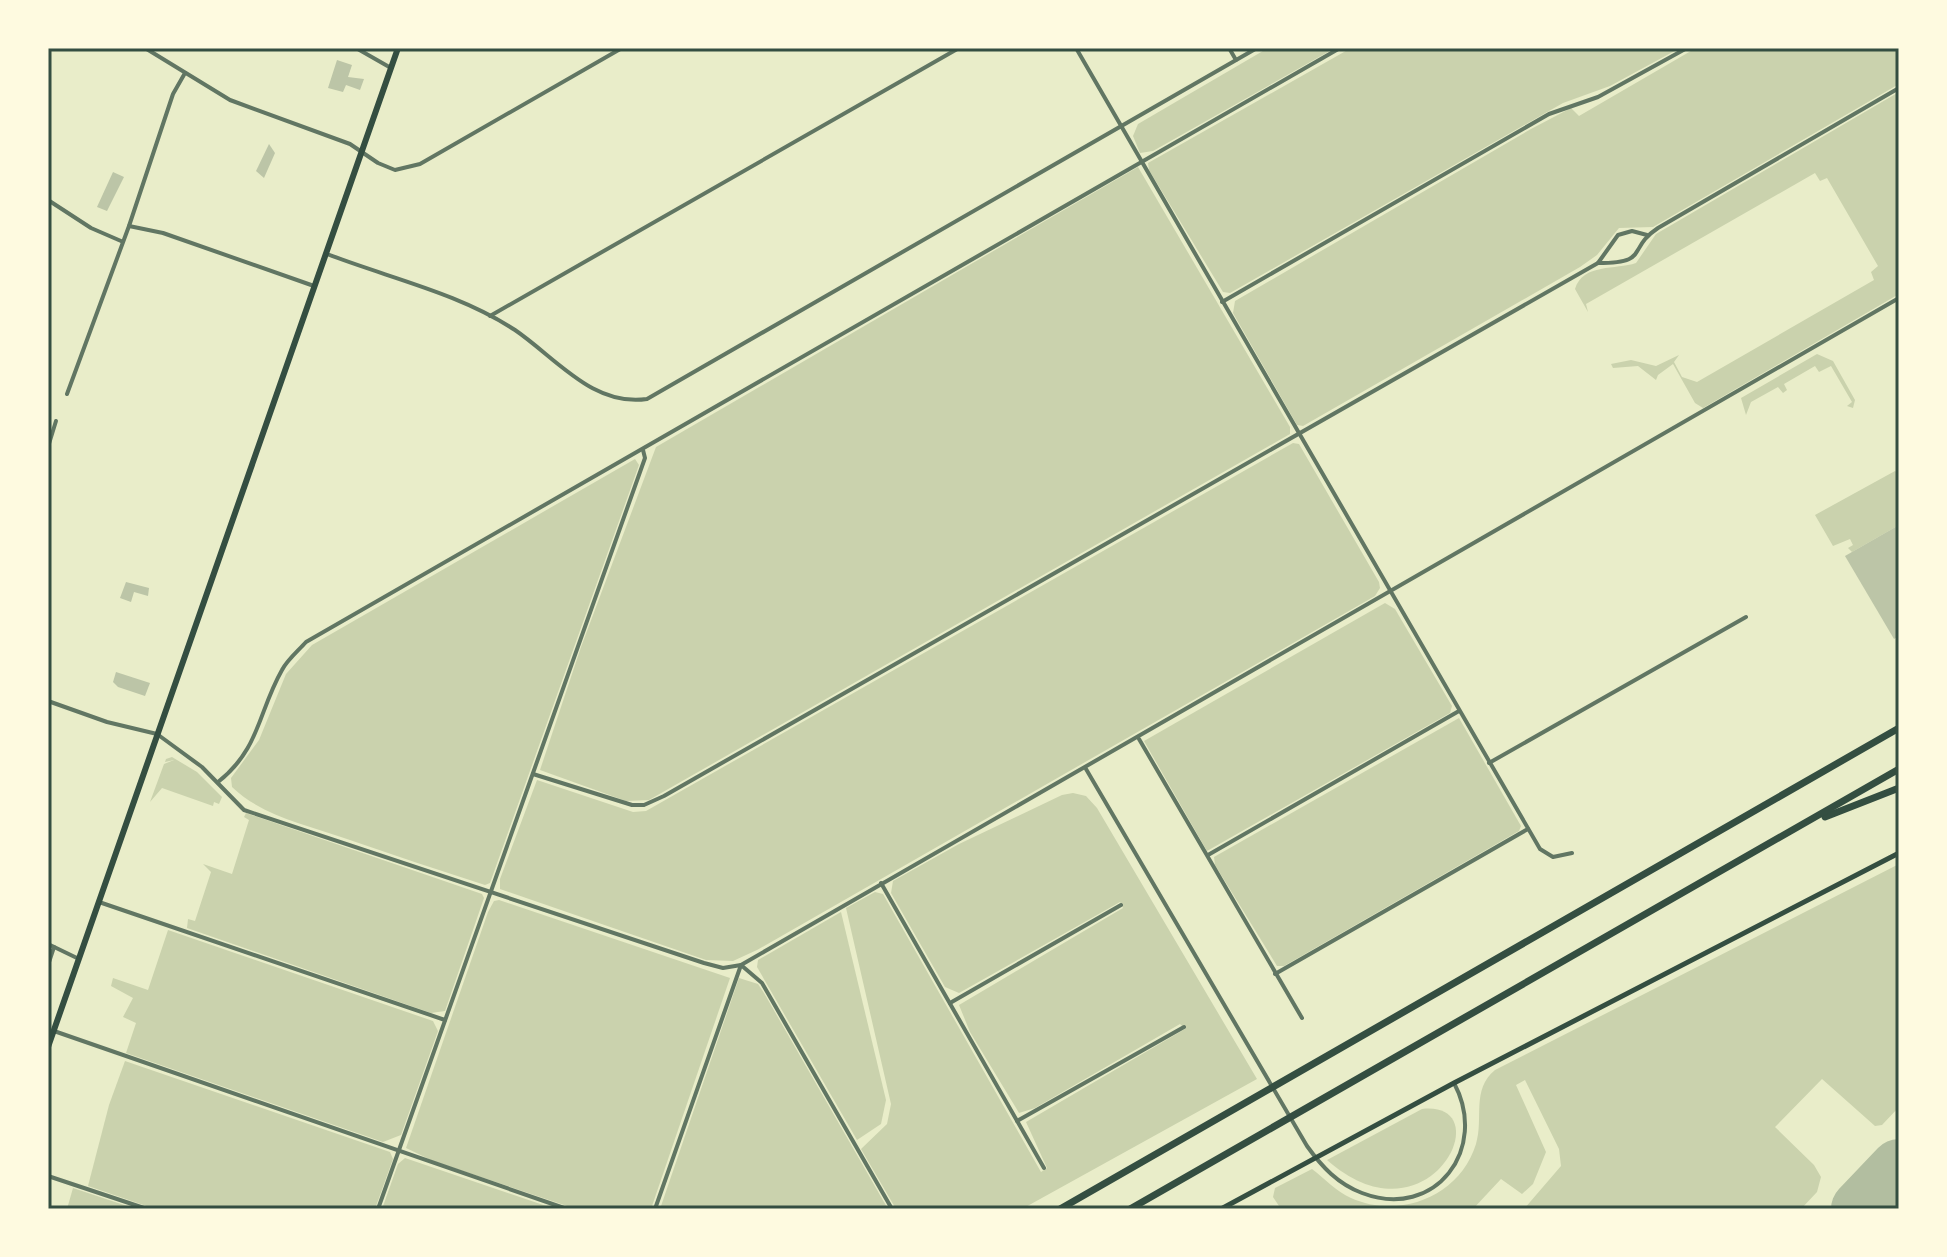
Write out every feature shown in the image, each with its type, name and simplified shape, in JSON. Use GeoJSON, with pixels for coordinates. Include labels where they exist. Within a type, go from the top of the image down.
{"type":"FeatureCollection","features":[{"type":"Feature","properties":{"kind":"highway"},"geometry":{"type":"LineString","coordinates":[[1060,1209],[1899,728]]}},
{"type":"Feature","properties":{"kind":"highway"},"geometry":{"type":"LineString","coordinates":[[1130,1209],[1899,769]]}},
{"type":"Feature","properties":{"kind":"highway"},"geometry":{"type":"LineString","coordinates":[[1801,827],[1899,788]]}},
{"type":"Feature","properties":{"kind":"main road"},"geometry":{"type":"LineString","coordinates":[[48,1047],[398,48]]}},
{"type":"Feature","properties":{"kind":"main road"},"geometry":{"type":"LineString","coordinates":[[1221,1209],[1454,1083],[1899,853]]}},
{"type":"Feature","properties":{"kind":"street"},"geometry":{"type":"LineString","coordinates":[[145,48],[230,100],[350,144],[391,169],[411,168],[622,48]]}},
{"type":"Feature","properties":{"kind":"street"},"geometry":{"type":"LineString","coordinates":[[356,48],[391,68]]}},
{"type":"Feature","properties":{"kind":"street"},"geometry":{"type":"LineString","coordinates":[[490,316],[959,48]]}},
{"type":"Feature","properties":{"kind":"street"},"geometry":{"type":"LineString","coordinates":[[1076,48],[1540,849],[1553,857],[1572,853]]}},
{"type":"Feature","properties":{"kind":"street"},"geometry":{"type":"LineString","coordinates":[[1229,48],[1236,60]]}},
{"type":"Feature","properties":{"kind":"street"},"geometry":{"type":"LineString","coordinates":[[327,254],[490,316],[604,395],[635,401],[656,396],[674,386],[1257,48]]}},
{"type":"Feature","properties":{"kind":"street"},"geometry":{"type":"LineString","coordinates":[[218,782],[232,771],[257,737],[282,669],[306,642],[1340,48]]}},
{"type":"Feature","properties":{"kind":"street"},"geometry":{"type":"LineString","coordinates":[[1222,302],[1549,114],[1598,97],[1687,48]]}},
{"type":"Feature","properties":{"kind":"street"},"geometry":{"type":"LineString","coordinates":[[67,394],[129,226],[161,128],[185,73]]}},
{"type":"Feature","properties":{"kind":"street"},"geometry":{"type":"LineString","coordinates":[[533,774],[623,803],[644,805],[1598,263],[1630,260],[1640,252],[1647,235],[1899,88]]}},
{"type":"Feature","properties":{"kind":"street"},"geometry":{"type":"LineString","coordinates":[[48,200],[91,228],[121,241]]}},
{"type":"Feature","properties":{"kind":"street"},"geometry":{"type":"LineString","coordinates":[[129,226],[163,233],[314,286]]}},
{"type":"Feature","properties":{"kind":"street"},"geometry":{"type":"LineString","coordinates":[[1598,263],[1618,235],[1632,231],[1647,235]]}},
{"type":"Feature","properties":{"kind":"street"},"geometry":{"type":"LineString","coordinates":[[48,701],[107,722],[157,734],[218,782],[244,810],[704,963],[723,968],[741,965],[1139,739],[1899,298]]}},
{"type":"Feature","properties":{"kind":"street"},"geometry":{"type":"LineString","coordinates":[[48,447],[56,421]]}},
{"type":"Feature","properties":{"kind":"street"},"geometry":{"type":"LineString","coordinates":[[378,1209],[645,458],[643,449]]}},
{"type":"Feature","properties":{"kind":"street"},"geometry":{"type":"LineString","coordinates":[[1489,763],[1746,617]]}},
{"type":"Feature","properties":{"kind":"street"},"geometry":{"type":"LineString","coordinates":[[1207,855],[1459,711]]}},
{"type":"Feature","properties":{"kind":"street"},"geometry":{"type":"LineString","coordinates":[[1139,739],[1302,1018]]}},
{"type":"Feature","properties":{"kind":"street"},"geometry":{"type":"LineString","coordinates":[[1086,769],[1307,1146],[1338,1181],[1368,1195],[1395,1198],[1421,1193],[1445,1178],[1459,1162],[1466,1133],[1464,1101],[1454,1083]]}},
{"type":"Feature","properties":{"kind":"street"},"geometry":{"type":"LineString","coordinates":[[1275,974],[1528,829]]}},
{"type":"Feature","properties":{"kind":"street"},"geometry":{"type":"LineString","coordinates":[[881,883],[1044,1168]]}},
{"type":"Feature","properties":{"kind":"street"},"geometry":{"type":"LineString","coordinates":[[99,902],[445,1020]]}},
{"type":"Feature","properties":{"kind":"street"},"geometry":{"type":"LineString","coordinates":[[950,1003],[1121,905]]}},
{"type":"Feature","properties":{"kind":"street"},"geometry":{"type":"LineString","coordinates":[[48,965],[51,946],[79,959]]}},
{"type":"Feature","properties":{"kind":"street"},"geometry":{"type":"LineString","coordinates":[[655,1209],[741,965]]}},
{"type":"Feature","properties":{"kind":"street"},"geometry":{"type":"LineString","coordinates":[[741,965],[762,983],[892,1209]]}},
{"type":"Feature","properties":{"kind":"street"},"geometry":{"type":"LineString","coordinates":[[1017,1121],[1184,1027]]}},
{"type":"Feature","properties":{"kind":"street"},"geometry":{"type":"LineString","coordinates":[[54,1031],[567,1209]]}},
{"type":"Feature","properties":{"kind":"street"},"geometry":{"type":"LineString","coordinates":[[48,1176],[147,1209]]}},
{"type":"Feature","properties":{"kind":"green space"},"geometry":{"type":"Polygon","coordinates":[[[1268,48],[1335,48],[1153,151],[1140,153],[1133,136],[1138,124],[1268,48]]]}},
{"type":"Feature","properties":{"kind":"green space"},"geometry":{"type":"Polygon","coordinates":[[[1351,48],[1680,48],[1610,86],[1563,103],[1230,293],[1223,292],[1149,170],[1148,163],[1351,48]]]}},
{"type":"Feature","properties":{"kind":"green space"},"geometry":{"type":"Polygon","coordinates":[[[1696,48],[1899,48],[1899,84],[1653,227],[1619,228],[1597,255],[1580,267],[1303,426],[1297,425],[1233,313],[1235,301],[1531,129],[1571,108],[1579,116],[1696,48]]]}},
{"type":"Feature","properties":{"kind":"green space"},"geometry":{"type":"Polygon","coordinates":[[[1899,92],[1899,294],[1703,408],[1695,403],[1673,364],[1656,380],[1638,366],[1613,368],[1611,364],[1631,360],[1656,366],[1679,355],[1674,362],[1682,377],[1697,382],[1874,280],[1871,272],[1878,266],[1827,178],[1820,181],[1815,173],[1586,304],[1588,312],[1575,289],[1585,275],[1593,271],[1636,263],[1656,234],[1899,92]]]}},
{"type":"Feature","properties":{"kind":"green space"},"geometry":{"type":"Polygon","coordinates":[[[1138,167],[1290,427],[1290,434],[649,800],[626,801],[540,770],[581,647],[656,447],[1138,167]]]}},
{"type":"Feature","properties":{"kind":"green space"},"geometry":{"type":"Polygon","coordinates":[[[1817,354],[1833,361],[1855,400],[1853,408],[1847,406],[1852,402],[1831,366],[1819,372],[1815,366],[1784,384],[1787,390],[1783,393],[1778,387],[1751,402],[1746,415],[1741,398],[1817,354]]]}},
{"type":"Feature","properties":{"kind":"green space"},"geometry":{"type":"Polygon","coordinates":[[[1293,443],[1299,444],[1379,582],[1380,588],[1375,596],[757,950],[733,961],[706,960],[500,889],[500,879],[537,780],[633,812],[646,811],[1293,443]]]}},
{"type":"Feature","properties":{"kind":"green space"},"geometry":{"type":"Polygon","coordinates":[[[635,459],[639,465],[490,883],[485,885],[285,818],[257,805],[232,787],[231,778],[259,740],[286,674],[312,645],[635,459]]]}},
{"type":"Feature","properties":{"kind":"green space"},"geometry":{"type":"Polygon","coordinates":[[[1895,471],[1899,474],[1899,525],[1852,552],[1848,548],[1853,545],[1850,539],[1833,546],[1815,515],[1895,471]]]}},
{"type":"Feature","properties":{"kind":"green space"},"geometry":{"type":"Polygon","coordinates":[[[1385,603],[1395,609],[1452,706],[1450,713],[1207,851],[1144,741],[1385,603]]]}},
{"type":"Feature","properties":{"kind":"green space"},"geometry":{"type":"Polygon","coordinates":[[[1459,718],[1521,826],[1519,831],[1284,966],[1277,966],[1215,865],[1214,857],[1459,718]]]}},
{"type":"Feature","properties":{"kind":"green space"},"geometry":{"type":"Polygon","coordinates":[[[172,757],[197,772],[222,797],[219,804],[214,802],[213,806],[162,788],[150,802],[164,764],[174,760],[165,762],[166,759],[172,757]]]}},
{"type":"Feature","properties":{"kind":"green space"},"geometry":{"type":"Polygon","coordinates":[[[1073,793],[1086,796],[1097,808],[1257,1079],[1022,1209],[896,1209],[861,1149],[887,1124],[891,1104],[846,908],[875,892],[883,894],[1041,1172],[1047,1168],[1026,1122],[1185,1029],[1180,1024],[1035,1108],[1019,1113],[970,1032],[959,1005],[1123,908],[1120,902],[959,993],[945,987],[891,893],[893,881],[959,844],[1062,795],[1073,793]]]}},
{"type":"Feature","properties":{"kind":"green space"},"geometry":{"type":"Polygon","coordinates":[[[246,813],[482,894],[484,898],[445,1011],[431,1013],[187,928],[188,919],[195,921],[211,872],[203,864],[232,874],[249,820],[244,817],[246,813]]]}},
{"type":"Feature","properties":{"kind":"green space"},"geometry":{"type":"Polygon","coordinates":[[[1899,864],[1899,1107],[1882,1125],[1875,1126],[1822,1079],[1775,1127],[1814,1165],[1821,1177],[1817,1192],[1801,1209],[1524,1209],[1561,1166],[1559,1149],[1525,1080],[1516,1085],[1546,1152],[1533,1184],[1522,1194],[1501,1179],[1473,1209],[1281,1209],[1273,1197],[1275,1188],[1312,1169],[1346,1195],[1370,1204],[1389,1206],[1426,1199],[1457,1177],[1468,1162],[1478,1134],[1483,1086],[1495,1070],[1899,864]]]}},
{"type":"Feature","properties":{"kind":"green space"},"geometry":{"type":"Polygon","coordinates":[[[499,900],[730,978],[651,1209],[576,1209],[433,1161],[406,1148],[488,912],[494,901],[499,900]]]}},
{"type":"Feature","properties":{"kind":"green space"},"geometry":{"type":"Polygon","coordinates":[[[841,912],[886,1100],[881,1124],[857,1140],[757,967],[758,960],[841,912]]]}},
{"type":"Feature","properties":{"kind":"green space"},"geometry":{"type":"Polygon","coordinates":[[[168,930],[433,1021],[438,1031],[401,1135],[383,1142],[126,1053],[136,1023],[123,1017],[133,998],[111,986],[113,978],[148,990],[168,930]]]}},
{"type":"Feature","properties":{"kind":"green space"},"geometry":{"type":"Polygon","coordinates":[[[739,978],[758,984],[764,993],[888,1209],[660,1209],[739,978]]]}},
{"type":"Feature","properties":{"kind":"green space"},"geometry":{"type":"Polygon","coordinates":[[[125,1061],[390,1152],[393,1159],[375,1209],[155,1209],[88,1186],[109,1105],[125,1061]]]}},
{"type":"Feature","properties":{"kind":"green space"},"geometry":{"type":"Polygon","coordinates":[[[1422,1109],[1445,1112],[1455,1126],[1454,1145],[1443,1165],[1423,1181],[1396,1189],[1364,1183],[1327,1160],[1422,1109]]]}},
{"type":"Feature","properties":{"kind":"green space"},"geometry":{"type":"Polygon","coordinates":[[[405,1158],[555,1209],[382,1209],[398,1164],[405,1158]]]}},
{"type":"Feature","properties":{"kind":"green space"},"geometry":{"type":"Polygon","coordinates":[[[73,1188],[136,1209],[67,1209],[73,1188]]]}},
{"type":"Feature","properties":{"kind":"building"},"geometry":{"type":"Polygon","coordinates":[[[337,60],[352,65],[348,77],[364,79],[360,90],[346,85],[343,92],[328,88],[337,60]]]}},
{"type":"Feature","properties":{"kind":"building"},"geometry":{"type":"Polygon","coordinates":[[[269,144],[275,153],[264,178],[256,171],[269,144]]]}},
{"type":"Feature","properties":{"kind":"building"},"geometry":{"type":"Polygon","coordinates":[[[113,172],[124,177],[107,211],[97,207],[113,172]]]}},
{"type":"Feature","properties":{"kind":"building"},"geometry":{"type":"Polygon","coordinates":[[[1899,525],[1899,636],[1894,639],[1845,556],[1899,525]]]}},
{"type":"Feature","properties":{"kind":"building"},"geometry":{"type":"Polygon","coordinates":[[[126,582],[149,588],[148,596],[134,592],[131,602],[120,598],[126,582]]]}},
{"type":"Feature","properties":{"kind":"building"},"geometry":{"type":"Polygon","coordinates":[[[116,672],[150,683],[145,696],[118,687],[113,682],[116,672]]]}},
{"type":"Feature","properties":{"kind":"taxiway"},"geometry":{"type":"LineString","coordinates":[[1870,1209],[1899,1206]]}},
{"type":"Feature","properties":{"kind":"runway"},"geometry":{"type":"LineString","coordinates":[[1860,1209],[1899,1168]]}}]}
